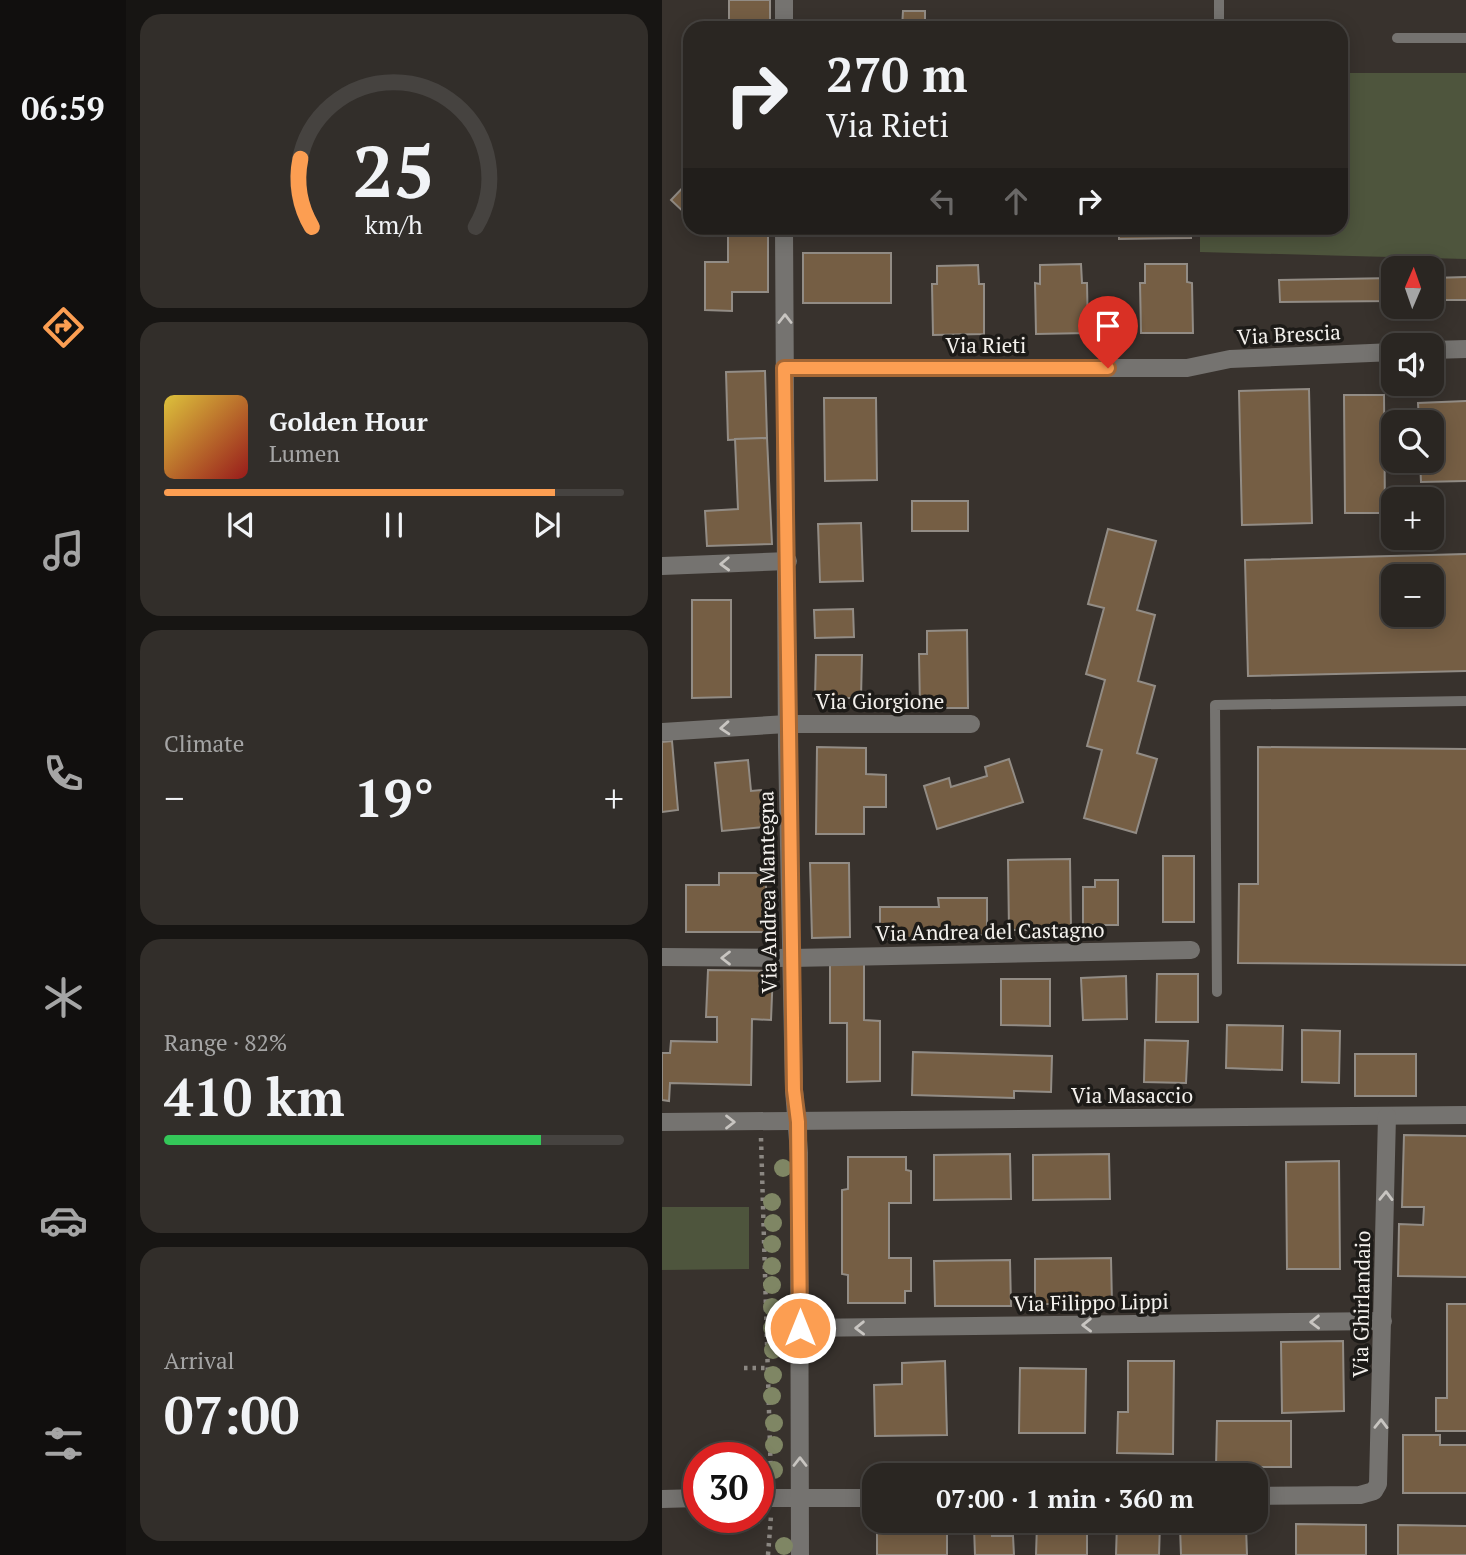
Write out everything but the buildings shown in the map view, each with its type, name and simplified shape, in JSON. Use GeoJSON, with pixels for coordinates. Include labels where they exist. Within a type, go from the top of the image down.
{"type":"FeatureCollection","features":[{"type":"Feature","properties":{"kind":"street"},"geometry":{"type":"LineString","coordinates":[[784,0],[784,21]]}},
{"type":"Feature","properties":{"kind":"street","name":"Via Andrea Mantegna"},"geometry":{"type":"LineString","coordinates":[[784,235],[787,724],[794,1090],[798,1122],[800,1555]]}},
{"type":"Feature","properties":{"kind":"street"},"geometry":{"type":"LineString","coordinates":[[1444,350],[1466,349]]}},
{"type":"Feature","properties":{"kind":"street","name":"Via Brescia"},"geometry":{"type":"LineString","coordinates":[[1187,368],[1230,359],[1381,353]]}},
{"type":"Feature","properties":{"kind":"street","name":"Via Rieti"},"geometry":{"type":"LineString","coordinates":[[784,368],[1187,368]]}},
{"type":"Feature","properties":{"kind":"street"},"geometry":{"type":"LineString","coordinates":[[662,566],[788,561]]}},
{"type":"Feature","properties":{"kind":"street","name":"Via Giorgione"},"geometry":{"type":"LineString","coordinates":[[662,732],[787,724],[971,724]]}},
{"type":"Feature","properties":{"kind":"street","name":"Via Andrea del Castagno"},"geometry":{"type":"LineString","coordinates":[[662,957],[791,958],[1191,950]]}},
{"type":"Feature","properties":{"kind":"street","name":"Via Masaccio"},"geometry":{"type":"LineString","coordinates":[[662,1122],[1466,1115]]}},
{"type":"Feature","properties":{"kind":"street","name":"Via Ghirlandaio"},"geometry":{"type":"LineString","coordinates":[[1268,1496],[1353,1496],[1374,1491],[1381,1469],[1388,1116]]}},
{"type":"Feature","properties":{"kind":"street","name":"Via Filippo Lippi"},"geometry":{"type":"LineString","coordinates":[[800,1328],[1383,1321]]}},
{"type":"Feature","properties":{"kind":"street"},"geometry":{"type":"LineString","coordinates":[[774,1497],[862,1498]]}},
{"type":"Feature","properties":{"kind":"street"},"geometry":{"type":"LineString","coordinates":[[662,1499],[683,1498]]}},
{"type":"Feature","properties":{"kind":"lane"},"geometry":{"type":"LineString","coordinates":[[1219,0],[1219,21]]}},
{"type":"Feature","properties":{"kind":"lane"},"geometry":{"type":"LineString","coordinates":[[1397,38],[1466,38]]}},
{"type":"Feature","properties":{"kind":"lane"},"geometry":{"type":"LineString","coordinates":[[1217,992],[1215,705],[1466,701]]}},
{"type":"Feature","properties":{"kind":"path"},"geometry":{"type":"LineString","coordinates":[[744,1368],[769,1368]]}},
{"type":"Feature","properties":{"kind":"green space"},"geometry":{"type":"Polygon","coordinates":[[[1348,73],[1466,73],[1466,259],[1444,258],[1444,256],[1200,252],[1200,235],[1348,235],[1348,73]]]}},
{"type":"Feature","properties":{"kind":"green space"},"geometry":{"type":"Polygon","coordinates":[[[662,1207],[749,1207],[749,1269],[662,1270],[662,1207]]]}},
{"type":"Feature","properties":{"kind":"route"},"geometry":{"type":"LineString","coordinates":[[800,1328],[798,1122],[794,1090],[788,773],[784,368],[1108,368]]}}]}
